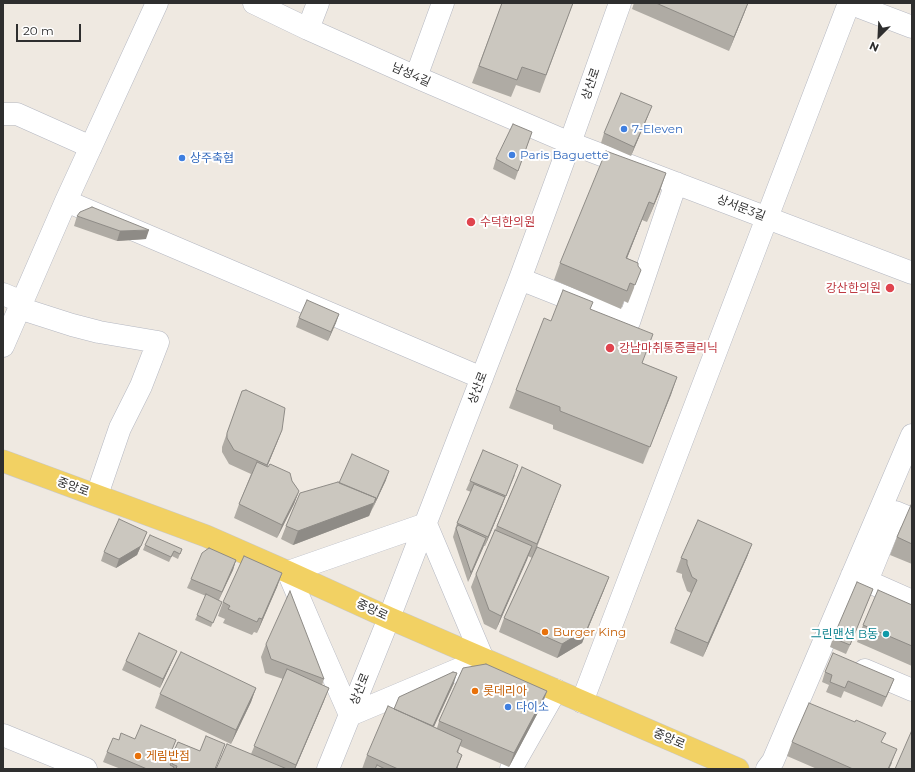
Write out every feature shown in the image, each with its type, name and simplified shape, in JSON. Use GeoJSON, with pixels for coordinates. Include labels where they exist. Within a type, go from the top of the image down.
{"type":"FeatureCollection","features":[{"type":"Feature","properties":{"kind":"main road","name":"중앙로"},"geometry":{"type":"LineString","coordinates":[[3,461],[206,536],[389,618],[738,769]]}},
{"type":"Feature","properties":{"kind":"street"},"geometry":{"type":"LineString","coordinates":[[3,346],[15,301],[66,201],[157,3]]}},
{"type":"Feature","properties":{"kind":"street","name":"남성4길"},"geometry":{"type":"LineString","coordinates":[[254,3],[308,29],[416,77],[570,143]]}},
{"type":"Feature","properties":{"kind":"street"},"geometry":{"type":"LineString","coordinates":[[308,29],[318,3]]}},
{"type":"Feature","properties":{"kind":"street"},"geometry":{"type":"LineString","coordinates":[[416,77],[443,3]]}},
{"type":"Feature","properties":{"kind":"street","name":"상산로"},"geometry":{"type":"LineString","coordinates":[[328,769],[426,524],[520,279],[620,3]]}},
{"type":"Feature","properties":{"kind":"street"},"geometry":{"type":"LineString","coordinates":[[582,702],[849,3],[912,27]]}},
{"type":"Feature","properties":{"kind":"street"},"geometry":{"type":"LineString","coordinates":[[3,114],[17,114],[91,147]]}},
{"type":"Feature","properties":{"kind":"street","name":"상서문3길"},"geometry":{"type":"LineString","coordinates":[[570,143],[912,273]]}},
{"type":"Feature","properties":{"kind":"street"},"geometry":{"type":"LineString","coordinates":[[520,279],[629,322],[676,183]]}},
{"type":"Feature","properties":{"kind":"street"},"geometry":{"type":"LineString","coordinates":[[66,201],[482,378]]}},
{"type":"Feature","properties":{"kind":"street"},"geometry":{"type":"LineString","coordinates":[[15,301],[72,325],[100,332],[158,342],[141,386],[120,428],[97,495]]}},
{"type":"Feature","properties":{"kind":"street"},"geometry":{"type":"LineString","coordinates":[[860,578],[912,435]]}},
{"type":"Feature","properties":{"kind":"street"},"geometry":{"type":"LineString","coordinates":[[767,769],[773,761],[820,650],[895,512],[912,519]]}},
{"type":"Feature","properties":{"kind":"street"},"geometry":{"type":"LineString","coordinates":[[426,524],[483,659],[350,715],[288,572],[426,524]]}},
{"type":"Feature","properties":{"kind":"street"},"geometry":{"type":"LineString","coordinates":[[860,578],[912,601]]}},
{"type":"Feature","properties":{"kind":"street"},"geometry":{"type":"LineString","coordinates":[[820,650],[912,690]]}},
{"type":"Feature","properties":{"kind":"street"},"geometry":{"type":"LineString","coordinates":[[510,769],[556,690]]}},
{"type":"Feature","properties":{"kind":"street"},"geometry":{"type":"LineString","coordinates":[[3,735],[49,762],[86,769]]}},
{"type":"Feature","properties":{"kind":"building"},"geometry":{"type":"Polygon","coordinates":[[[502,3],[573,3],[546,75],[522,67],[517,80],[479,66],[502,3]]]}},
{"type":"Feature","properties":{"kind":"building"},"geometry":{"type":"Polygon","coordinates":[[[656,3],[748,3],[734,37],[656,3]]]}},
{"type":"Feature","properties":{"kind":"building","name":"7-Eleven"},"geometry":{"type":"Polygon","coordinates":[[[621,93],[652,106],[634,147],[604,133],[621,93]]]}},
{"type":"Feature","properties":{"kind":"building","name":"Paris Baguette"},"geometry":{"type":"Polygon","coordinates":[[[513,124],[532,132],[518,171],[496,159],[513,124]]]}},
{"type":"Feature","properties":{"kind":"building"},"geometry":{"type":"Polygon","coordinates":[[[606,151],[666,173],[654,204],[649,202],[626,258],[638,263],[641,270],[635,285],[630,283],[627,291],[560,263],[606,151]]]}},
{"type":"Feature","properties":{"kind":"building"},"geometry":{"type":"Polygon","coordinates":[[[92,207],[149,230],[120,231],[77,216],[80,212],[92,207]]]}},
{"type":"Feature","properties":{"kind":"building"},"geometry":{"type":"Polygon","coordinates":[[[563,290],[593,302],[590,309],[653,334],[642,363],[677,377],[650,447],[560,411],[560,407],[516,390],[544,318],[551,321],[563,290]]]}},
{"type":"Feature","properties":{"kind":"building"},"geometry":{"type":"Polygon","coordinates":[[[307,300],[339,314],[331,332],[299,318],[307,300]]]}},
{"type":"Feature","properties":{"kind":"building"},"geometry":{"type":"Polygon","coordinates":[[[246,390],[285,408],[282,430],[267,465],[234,450],[227,438],[227,433],[242,391],[246,390]]]}},
{"type":"Feature","properties":{"kind":"building"},"geometry":{"type":"Polygon","coordinates":[[[483,450],[518,465],[506,496],[470,481],[483,450]]]}},
{"type":"Feature","properties":{"kind":"building"},"geometry":{"type":"Polygon","coordinates":[[[352,454],[389,471],[376,500],[376,498],[339,483],[352,454]]]}},
{"type":"Feature","properties":{"kind":"building"},"geometry":{"type":"Polygon","coordinates":[[[257,462],[268,467],[270,464],[290,473],[292,481],[299,491],[282,525],[239,504],[257,462]]]}},
{"type":"Feature","properties":{"kind":"building"},"geometry":{"type":"Polygon","coordinates":[[[522,467],[561,485],[537,544],[497,526],[522,467]]]}},
{"type":"Feature","properties":{"kind":"building"},"geometry":{"type":"Polygon","coordinates":[[[338,482],[376,498],[374,503],[298,531],[286,526],[300,493],[338,482]]]}},
{"type":"Feature","properties":{"kind":"building"},"geometry":{"type":"Polygon","coordinates":[[[474,484],[505,497],[488,537],[457,523],[474,484]]]}},
{"type":"Feature","properties":{"kind":"building"},"geometry":{"type":"Polygon","coordinates":[[[912,505],[912,544],[897,537],[912,505]]]}},
{"type":"Feature","properties":{"kind":"building"},"geometry":{"type":"Polygon","coordinates":[[[119,519],[147,532],[141,546],[119,559],[104,552],[119,519]]]}},
{"type":"Feature","properties":{"kind":"building"},"geometry":{"type":"Polygon","coordinates":[[[698,520],[752,544],[708,643],[675,629],[697,580],[692,577],[687,560],[681,558],[698,520]]]}},
{"type":"Feature","properties":{"kind":"building"},"geometry":{"type":"Polygon","coordinates":[[[458,525],[486,538],[471,573],[456,528],[458,525]]]}},
{"type":"Feature","properties":{"kind":"building"},"geometry":{"type":"Polygon","coordinates":[[[495,530],[532,546],[501,616],[489,610],[476,574],[495,530]]]}},
{"type":"Feature","properties":{"kind":"building"},"geometry":{"type":"Polygon","coordinates":[[[150,535],[182,549],[180,554],[174,551],[171,557],[145,545],[150,535]]]}},
{"type":"Feature","properties":{"kind":"building"},"geometry":{"type":"Polygon","coordinates":[[[537,547],[609,577],[587,629],[562,644],[504,618],[537,547]]]}},
{"type":"Feature","properties":{"kind":"building"},"geometry":{"type":"Polygon","coordinates":[[[209,548],[236,560],[222,592],[191,579],[202,553],[209,548]]]}},
{"type":"Feature","properties":{"kind":"building"},"geometry":{"type":"Polygon","coordinates":[[[244,556],[282,573],[262,619],[259,618],[257,622],[228,609],[230,606],[223,602],[244,556]]]}},
{"type":"Feature","properties":{"kind":"building"},"geometry":{"type":"Polygon","coordinates":[[[857,582],[873,589],[850,645],[833,638],[857,582]]]}},
{"type":"Feature","properties":{"kind":"building"},"geometry":{"type":"Polygon","coordinates":[[[878,590],[912,605],[912,646],[863,625],[878,590]]]}},
{"type":"Feature","properties":{"kind":"building"},"geometry":{"type":"Polygon","coordinates":[[[290,591],[324,679],[271,659],[266,644],[290,591]]]}},
{"type":"Feature","properties":{"kind":"building"},"geometry":{"type":"Polygon","coordinates":[[[206,594],[222,602],[213,623],[197,615],[206,594]]]}},
{"type":"Feature","properties":{"kind":"building"},"geometry":{"type":"Polygon","coordinates":[[[139,633],[177,651],[163,679],[126,661],[139,633]]]}},
{"type":"Feature","properties":{"kind":"building"},"geometry":{"type":"Polygon","coordinates":[[[181,652],[256,688],[236,730],[160,694],[181,652]]]}},
{"type":"Feature","properties":{"kind":"building"},"geometry":{"type":"Polygon","coordinates":[[[833,653],[894,679],[886,697],[848,681],[845,688],[830,682],[832,675],[825,672],[833,653]]]}},
{"type":"Feature","properties":{"kind":"building"},"geometry":{"type":"Polygon","coordinates":[[[486,664],[547,691],[514,753],[439,721],[463,668],[486,664]]]}},
{"type":"Feature","properties":{"kind":"building"},"geometry":{"type":"Polygon","coordinates":[[[287,669],[329,688],[296,765],[254,746],[287,669]]]}},
{"type":"Feature","properties":{"kind":"building"},"geometry":{"type":"Polygon","coordinates":[[[453,672],[457,673],[433,726],[394,709],[399,697],[453,672]]]}},
{"type":"Feature","properties":{"kind":"building"},"geometry":{"type":"Polygon","coordinates":[[[809,703],[855,722],[856,720],[886,733],[881,742],[897,749],[888,769],[853,769],[792,742],[809,703]]]}},
{"type":"Feature","properties":{"kind":"building"},"geometry":{"type":"Polygon","coordinates":[[[388,706],[462,740],[457,752],[462,755],[456,769],[398,769],[367,755],[388,706]]]}},
{"type":"Feature","properties":{"kind":"building","name":"게림반점"},"geometry":{"type":"Polygon","coordinates":[[[141,725],[176,740],[169,757],[173,759],[170,765],[174,767],[173,769],[147,769],[107,752],[113,738],[119,740],[121,733],[135,739],[141,725]]]}},
{"type":"Feature","properties":{"kind":"building"},"geometry":{"type":"Polygon","coordinates":[[[912,730],[912,769],[895,769],[912,730]]]}},
{"type":"Feature","properties":{"kind":"building"},"geometry":{"type":"Polygon","coordinates":[[[206,736],[225,744],[215,769],[176,769],[177,766],[172,764],[176,756],[172,755],[178,742],[200,751],[206,736]]]}},
{"type":"Feature","properties":{"kind":"building"},"geometry":{"type":"Polygon","coordinates":[[[227,744],[287,769],[216,769],[227,744]]]}},
{"type":"Feature","properties":{"kind":"building"},"geometry":{"type":"Polygon","coordinates":[[[377,765],[385,769],[375,769],[377,765]]]}},
{"type":"Feature","properties":{"kind":"place","name":"7-Eleven"},"geometry":{"type":"Point","coordinates":[624,129]}},
{"type":"Feature","properties":{"kind":"place","name":"Paris Baguette"},"geometry":{"type":"Point","coordinates":[512,155]}},
{"type":"Feature","properties":{"kind":"place","name":"상주축협"},"geometry":{"type":"Point","coordinates":[182,158]}},
{"type":"Feature","properties":{"kind":"place","name":"수덕한의원"},"geometry":{"type":"Point","coordinates":[471,222]}},
{"type":"Feature","properties":{"kind":"place","name":"강산한의원"},"geometry":{"type":"Point","coordinates":[890,288]}},
{"type":"Feature","properties":{"kind":"place","name":"강남마취통증클리닉"},"geometry":{"type":"Point","coordinates":[610,348]}},
{"type":"Feature","properties":{"kind":"place","name":"Burger King"},"geometry":{"type":"Point","coordinates":[545,632]}},
{"type":"Feature","properties":{"kind":"place","name":"그린맨션 B동"},"geometry":{"type":"Point","coordinates":[886,634]}},
{"type":"Feature","properties":{"kind":"place","name":"롯데리아"},"geometry":{"type":"Point","coordinates":[475,691]}},
{"type":"Feature","properties":{"kind":"place","name":"다이소"},"geometry":{"type":"Point","coordinates":[508,707]}},
{"type":"Feature","properties":{"kind":"place","name":"게림반점"},"geometry":{"type":"Point","coordinates":[138,756]}}]}
